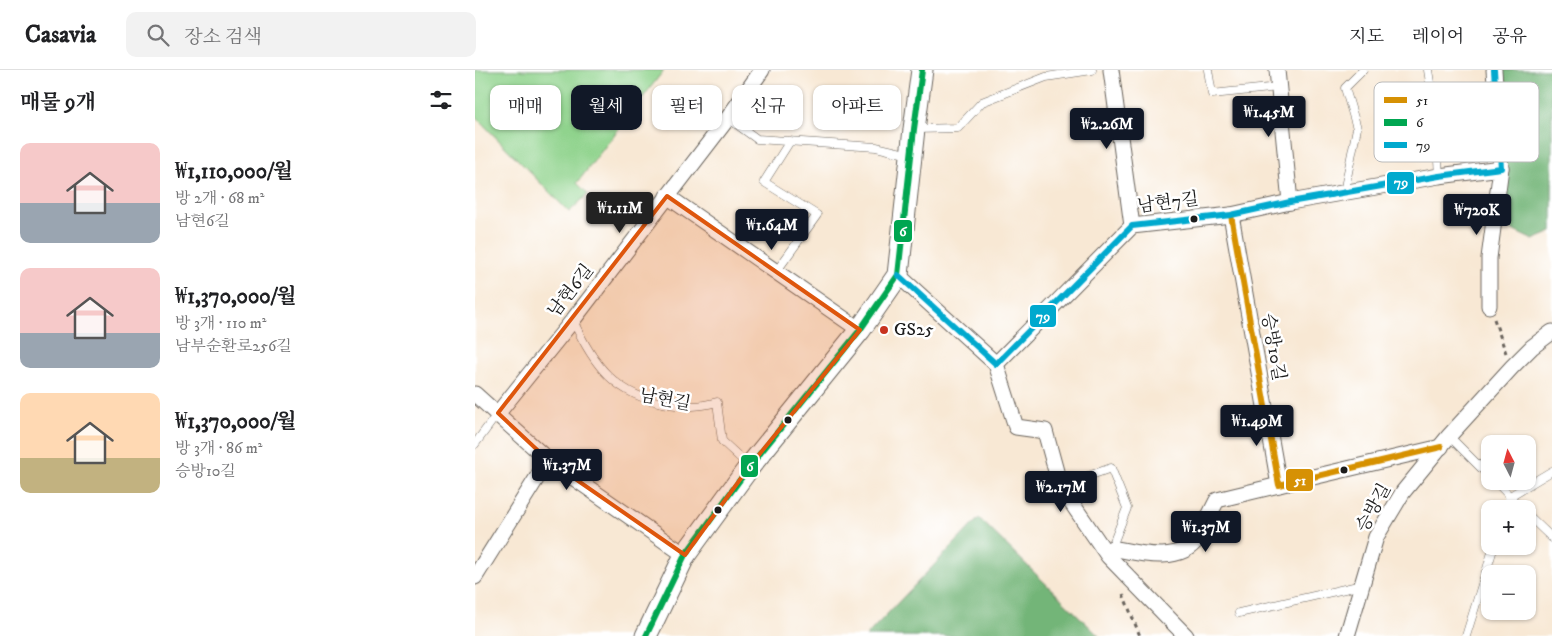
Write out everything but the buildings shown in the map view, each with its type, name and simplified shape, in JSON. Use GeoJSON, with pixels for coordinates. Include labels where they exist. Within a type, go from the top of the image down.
{"type":"FeatureCollection","features":[{"type":"Feature","properties":{"kind":"street","name":"남현6길"},"geometry":{"type":"LineString","coordinates":[[497,413],[573,320],[728,118],[762,70]]}},
{"type":"Feature","properties":{"kind":"street"},"geometry":{"type":"LineString","coordinates":[[646,636],[685,555],[750,466],[860,330],[898,274],[922,70]]}},
{"type":"Feature","properties":{"kind":"street"},"geometry":{"type":"LineString","coordinates":[[1111,70],[1132,226]]}},
{"type":"Feature","properties":{"kind":"street"},"geometry":{"type":"LineString","coordinates":[[1277,70],[1290,202]]}},
{"type":"Feature","properties":{"kind":"street"},"geometry":{"type":"LineString","coordinates":[[1489,306],[1489,258],[1501,162]]}},
{"type":"Feature","properties":{"kind":"street","name":"남현7길"},"geometry":{"type":"LineString","coordinates":[[995,364],[1132,226],[1231,215],[1344,192],[1501,168]]}},
{"type":"Feature","properties":{"kind":"street"},"geometry":{"type":"LineString","coordinates":[[667,196],[860,330]]}},
{"type":"Feature","properties":{"kind":"street","name":"승방10길"},"geometry":{"type":"LineString","coordinates":[[1231,215],[1279,485]]}},
{"type":"Feature","properties":{"kind":"street"},"geometry":{"type":"LineString","coordinates":[[898,274],[995,364],[1016,427],[1045,431],[1060,486],[1110,552],[1186,636]]}},
{"type":"Feature","properties":{"kind":"street","name":"승방길"},"geometry":{"type":"LineString","coordinates":[[1347,636],[1376,537],[1403,492],[1512,368],[1532,347],[1552,332]]}},
{"type":"Feature","properties":{"kind":"street"},"geometry":{"type":"LineString","coordinates":[[475,394],[548,460],[685,555]]}},
{"type":"Feature","properties":{"kind":"street"},"geometry":{"type":"LineString","coordinates":[[1110,552],[1162,556],[1178,551],[1194,544],[1217,500],[1445,442]]}},
{"type":"Feature","properties":{"kind":"street"},"geometry":{"type":"LineString","coordinates":[[475,577],[548,460]]}},
{"type":"Feature","properties":{"kind":"lane"},"geometry":{"type":"LineString","coordinates":[[914,129],[958,128],[982,102],[1047,77],[1092,70]]}},
{"type":"Feature","properties":{"kind":"lane"},"geometry":{"type":"LineString","coordinates":[[1208,70],[1211,94],[1279,87]]}},
{"type":"Feature","properties":{"kind":"lane"},"geometry":{"type":"LineString","coordinates":[[1344,192],[1357,128],[1345,88],[1363,70]]}},
{"type":"Feature","properties":{"kind":"lane"},"geometry":{"type":"LineString","coordinates":[[728,118],[757,139],[876,147],[912,155]]}},
{"type":"Feature","properties":{"kind":"lane"},"geometry":{"type":"LineString","coordinates":[[776,272],[817,215],[764,182],[790,141]]}},
{"type":"Feature","properties":{"kind":"lane"},"geometry":{"type":"LineString","coordinates":[[1438,162],[1439,176]]}},
{"type":"Feature","properties":{"kind":"lane","name":"남현길"},"geometry":{"type":"LineString","coordinates":[[573,320],[599,365],[619,386],[629,393],[648,400],[680,406],[700,407],[717,402],[722,442],[750,466]]}},
{"type":"Feature","properties":{"kind":"lane"},"geometry":{"type":"LineString","coordinates":[[475,444],[497,413]]}},
{"type":"Feature","properties":{"kind":"lane"},"geometry":{"type":"LineString","coordinates":[[1445,442],[1481,470]]}},
{"type":"Feature","properties":{"kind":"lane"},"geometry":{"type":"LineString","coordinates":[[1060,486],[1111,468],[1127,508],[1110,552]]}},
{"type":"Feature","properties":{"kind":"lane"},"geometry":{"type":"LineString","coordinates":[[1509,500],[1510,496],[1552,471]]}},
{"type":"Feature","properties":{"kind":"lane"},"geometry":{"type":"LineString","coordinates":[[1504,490],[1514,500]]}},
{"type":"Feature","properties":{"kind":"lane"},"geometry":{"type":"LineString","coordinates":[[1536,523],[1552,538]]}},
{"type":"Feature","properties":{"kind":"lane"},"geometry":{"type":"LineString","coordinates":[[1466,636],[1491,555]]}},
{"type":"Feature","properties":{"kind":"lane"},"geometry":{"type":"LineString","coordinates":[[1239,613],[1362,585]]}},
{"type":"Feature","properties":{"kind":"path"},"geometry":{"type":"LineString","coordinates":[[1489,306],[1512,368]]}},
{"type":"Feature","properties":{"kind":"highlighted area"},"geometry":{"type":"Polygon","coordinates":[[[667,196],[860,330],[750,466],[685,555],[548,460],[498,413],[667,196]]]}},
{"type":"Feature","properties":{"kind":"green space"},"geometry":{"type":"Polygon","coordinates":[[[475,70],[664,70],[642,99],[642,85],[571,85],[571,130],[618,130],[577,183],[588,194],[569,212],[475,116],[475,70]]]}},
{"type":"Feature","properties":{"kind":"green space"},"geometry":{"type":"Polygon","coordinates":[[[1498,70],[1552,70],[1552,232],[1533,240],[1512,230],[1500,185],[1500,162],[1539,162],[1539,82],[1498,82],[1498,70]]]}},
{"type":"Feature","properties":{"kind":"green space"},"geometry":{"type":"Polygon","coordinates":[[[979,518],[1099,636],[866,636],[979,518]]]}},
{"type":"Feature","properties":{"kind":"transit line","name":"6"},"geometry":{"type":"LineString","coordinates":[[646,636],[685,555],[750,466],[860,330],[898,275],[922,70]]}},
{"type":"Feature","properties":{"kind":"transit line","name":"79"},"geometry":{"type":"LineString","coordinates":[[1494,70],[1495,82]]}},
{"type":"Feature","properties":{"kind":"transit line","name":"79"},"geometry":{"type":"LineString","coordinates":[[898,275],[996,364],[1132,226],[1231,215],[1290,202],[1439,176],[1501,168],[1501,162]]}},
{"type":"Feature","properties":{"kind":"transit line","name":"51"},"geometry":{"type":"LineString","coordinates":[[1231,215],[1279,485],[1441,447]]}},
{"type":"Feature","properties":{"kind":"place","name":"GS25"},"geometry":{"type":"Point","coordinates":[884,330]}}]}
